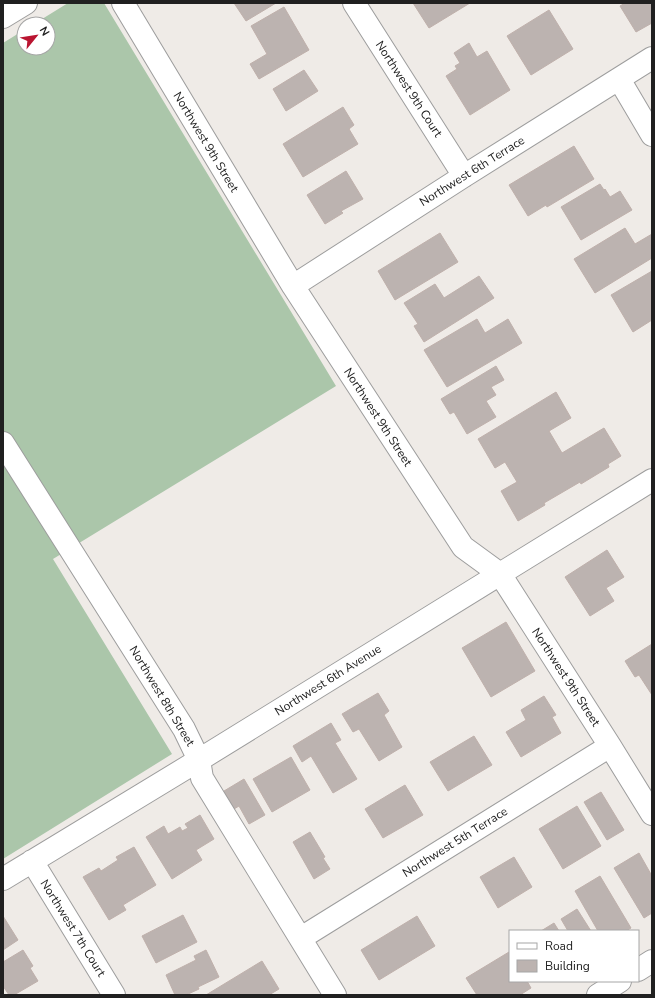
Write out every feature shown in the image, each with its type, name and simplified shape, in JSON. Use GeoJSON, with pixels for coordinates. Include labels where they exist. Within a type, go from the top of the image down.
{"type":"FeatureCollection","features":[{"type":"Feature","properties":{"kind":"street"},"geometry":{"type":"LineString","coordinates":[[3,17],[26,3]]}},
{"type":"Feature","properties":{"kind":"street","name":"Northwest 9th Street"},"geometry":{"type":"LineString","coordinates":[[123,3],[293,286],[463,547],[500,574],[652,814]]}},
{"type":"Feature","properties":{"kind":"street","name":"Northwest 9th Court"},"geometry":{"type":"LineString","coordinates":[[354,3],[464,176]]}},
{"type":"Feature","properties":{"kind":"street","name":"Northwest 6th Terrace"},"geometry":{"type":"LineString","coordinates":[[293,286],[652,58]]}},
{"type":"Feature","properties":{"kind":"street"},"geometry":{"type":"LineString","coordinates":[[619,79],[652,135]]}},
{"type":"Feature","properties":{"kind":"street","name":"Northwest 8th Street"},"geometry":{"type":"LineString","coordinates":[[3,444],[184,729],[199,760],[202,778],[335,995]]}},
{"type":"Feature","properties":{"kind":"street","name":"Northwest 6th Avenue"},"geometry":{"type":"LineString","coordinates":[[3,879],[199,760],[652,480]]}},
{"type":"Feature","properties":{"kind":"street","name":"Northwest 5th Terrace"},"geometry":{"type":"LineString","coordinates":[[301,938],[610,746]]}},
{"type":"Feature","properties":{"kind":"street","name":"Northwest 7th Court"},"geometry":{"type":"LineString","coordinates":[[32,861],[114,995]]}},
{"type":"Feature","properties":{"kind":"street"},"geometry":{"type":"LineString","coordinates":[[639,969],[652,961]]}},
{"type":"Feature","properties":{"kind":"street"},"geometry":{"type":"LineString","coordinates":[[598,995],[618,982]]}},
{"type":"Feature","properties":{"kind":"green space"},"geometry":{"type":"Polygon","coordinates":[[[68,3],[104,3],[336,386],[53,559],[172,754],[3,859],[3,43],[16,35],[16,56],[56,56],[56,16],[47,16],[68,3]]]}},
{"type":"Feature","properties":{"kind":"building"},"geometry":{"type":"Polygon","coordinates":[[[234,3],[276,3],[246,21],[234,3]]]}},
{"type":"Feature","properties":{"kind":"building"},"geometry":{"type":"Polygon","coordinates":[[[413,3],[470,3],[429,28],[413,3]]]}},
{"type":"Feature","properties":{"kind":"building"},"geometry":{"type":"Polygon","coordinates":[[[625,3],[652,3],[652,23],[636,32],[620,6],[625,3]]]}},
{"type":"Feature","properties":{"kind":"building"},"geometry":{"type":"Polygon","coordinates":[[[284,7],[309,50],[259,79],[250,64],[267,54],[251,26],[284,7]]]}},
{"type":"Feature","properties":{"kind":"building"},"geometry":{"type":"Polygon","coordinates":[[[549,10],[573,49],[531,75],[507,36],[549,10]]]}},
{"type":"Feature","properties":{"kind":"building"},"geometry":{"type":"Polygon","coordinates":[[[469,43],[477,57],[487,51],[510,90],[470,115],[446,76],[457,69],[455,66],[460,63],[454,53],[469,43]]]}},
{"type":"Feature","properties":{"kind":"building"},"geometry":{"type":"Polygon","coordinates":[[[304,70],[318,91],[286,111],[273,89],[304,70]]]}},
{"type":"Feature","properties":{"kind":"building"},"geometry":{"type":"Polygon","coordinates":[[[343,107],[354,125],[349,129],[358,144],[303,177],[283,144],[343,107]]]}},
{"type":"Feature","properties":{"kind":"building"},"geometry":{"type":"Polygon","coordinates":[[[574,146],[594,179],[547,207],[546,205],[528,216],[509,185],[574,146]]]}},
{"type":"Feature","properties":{"kind":"building"},"geometry":{"type":"Polygon","coordinates":[[[346,171],[363,199],[341,211],[343,213],[325,224],[307,195],[346,171]]]}},
{"type":"Feature","properties":{"kind":"building"},"geometry":{"type":"Polygon","coordinates":[[[600,184],[610,197],[620,191],[632,210],[581,240],[561,207],[600,184]]]}},
{"type":"Feature","properties":{"kind":"building"},"geometry":{"type":"Polygon","coordinates":[[[625,228],[635,244],[652,234],[652,258],[595,293],[574,259],[625,228]]]}},
{"type":"Feature","properties":{"kind":"building"},"geometry":{"type":"Polygon","coordinates":[[[440,233],[458,262],[395,300],[378,271],[440,233]]]}},
{"type":"Feature","properties":{"kind":"building"},"geometry":{"type":"Polygon","coordinates":[[[652,271],[652,320],[633,332],[611,295],[652,271]]]}},
{"type":"Feature","properties":{"kind":"building"},"geometry":{"type":"Polygon","coordinates":[[[479,276],[494,298],[424,342],[414,326],[418,324],[404,303],[435,284],[444,298],[479,276]]]}},
{"type":"Feature","properties":{"kind":"building"},"geometry":{"type":"Polygon","coordinates":[[[477,319],[485,333],[508,319],[522,343],[447,387],[424,350],[477,319]]]}},
{"type":"Feature","properties":{"kind":"building"},"geometry":{"type":"Polygon","coordinates":[[[496,366],[504,380],[491,387],[496,395],[486,401],[496,417],[467,434],[454,412],[450,414],[441,399],[496,366]]]}},
{"type":"Feature","properties":{"kind":"building"},"geometry":{"type":"Polygon","coordinates":[[[556,392],[571,418],[549,431],[562,453],[604,428],[621,456],[608,464],[609,467],[581,484],[580,482],[544,503],[545,505],[518,521],[501,491],[517,482],[505,462],[495,468],[478,439],[556,392]]]}},
{"type":"Feature","properties":{"kind":"building"},"geometry":{"type":"Polygon","coordinates":[[[607,550],[624,577],[606,588],[614,601],[590,616],[565,577],[607,550]]]}},
{"type":"Feature","properties":{"kind":"building"},"geometry":{"type":"Polygon","coordinates":[[[506,622],[535,671],[491,697],[462,648],[506,622]]]}},
{"type":"Feature","properties":{"kind":"building"},"geometry":{"type":"Polygon","coordinates":[[[652,644],[652,695],[639,675],[635,677],[625,661],[652,644]]]}},
{"type":"Feature","properties":{"kind":"building"},"geometry":{"type":"Polygon","coordinates":[[[378,693],[389,711],[384,715],[402,747],[379,761],[359,729],[353,732],[342,714],[378,693]]]}},
{"type":"Feature","properties":{"kind":"building"},"geometry":{"type":"Polygon","coordinates":[[[544,696],[556,715],[552,717],[561,733],[521,757],[506,732],[526,720],[521,710],[544,696]]]}},
{"type":"Feature","properties":{"kind":"building"},"geometry":{"type":"Polygon","coordinates":[[[331,723],[341,740],[335,743],[357,779],[333,793],[311,756],[302,762],[293,746],[331,723]]]}},
{"type":"Feature","properties":{"kind":"building"},"geometry":{"type":"Polygon","coordinates":[[[474,736],[492,765],[448,791],[430,762],[474,736]]]}},
{"type":"Feature","properties":{"kind":"building"},"geometry":{"type":"Polygon","coordinates":[[[291,757],[310,790],[272,812],[253,779],[291,757]]]}},
{"type":"Feature","properties":{"kind":"building"},"geometry":{"type":"Polygon","coordinates":[[[244,779],[265,815],[249,824],[239,806],[234,809],[224,791],[244,779]]]}},
{"type":"Feature","properties":{"kind":"building"},"geometry":{"type":"Polygon","coordinates":[[[405,785],[423,815],[383,838],[365,809],[405,785]]]}},
{"type":"Feature","properties":{"kind":"building"},"geometry":{"type":"Polygon","coordinates":[[[601,792],[624,830],[607,840],[584,802],[601,792]]]}},
{"type":"Feature","properties":{"kind":"building"},"geometry":{"type":"Polygon","coordinates":[[[577,806],[601,846],[563,869],[539,829],[577,806]]]}},
{"type":"Feature","properties":{"kind":"building"},"geometry":{"type":"Polygon","coordinates":[[[200,815],[214,839],[196,850],[202,860],[172,879],[146,837],[164,826],[168,834],[180,827],[182,831],[188,828],[185,824],[200,815]]]}},
{"type":"Feature","properties":{"kind":"building"},"geometry":{"type":"Polygon","coordinates":[[[310,832],[325,857],[323,858],[330,869],[314,879],[293,842],[310,832]]]}},
{"type":"Feature","properties":{"kind":"building"},"geometry":{"type":"Polygon","coordinates":[[[134,847],[156,885],[123,905],[126,910],[109,920],[83,877],[99,868],[101,871],[118,860],[116,857],[134,847]]]}},
{"type":"Feature","properties":{"kind":"building"},"geometry":{"type":"Polygon","coordinates":[[[639,853],[652,876],[652,913],[644,918],[614,868],[639,853]]]}},
{"type":"Feature","properties":{"kind":"building"},"geometry":{"type":"Polygon","coordinates":[[[514,857],[532,887],[498,908],[480,877],[514,857]]]}},
{"type":"Feature","properties":{"kind":"building"},"geometry":{"type":"Polygon","coordinates":[[[600,876],[631,928],[628,930],[597,930],[575,891],[600,876]]]}},
{"type":"Feature","properties":{"kind":"building"},"geometry":{"type":"Polygon","coordinates":[[[577,909],[590,930],[567,930],[561,919],[577,909]]]}},
{"type":"Feature","properties":{"kind":"building"},"geometry":{"type":"Polygon","coordinates":[[[183,915],[197,942],[156,963],[142,936],[183,915]]]}},
{"type":"Feature","properties":{"kind":"building"},"geometry":{"type":"Polygon","coordinates":[[[3,916],[18,940],[3,950],[3,916]]]}},
{"type":"Feature","properties":{"kind":"building"},"geometry":{"type":"Polygon","coordinates":[[[417,916],[435,946],[379,980],[361,950],[417,916]]]}},
{"type":"Feature","properties":{"kind":"building"},"geometry":{"type":"Polygon","coordinates":[[[554,923],[558,930],[543,930],[554,923]]]}},
{"type":"Feature","properties":{"kind":"building"},"geometry":{"type":"Polygon","coordinates":[[[23,950],[33,966],[30,968],[38,981],[14,995],[9,995],[3,986],[3,962],[23,950]]]}},
{"type":"Feature","properties":{"kind":"building"},"geometry":{"type":"Polygon","coordinates":[[[206,950],[219,977],[198,987],[199,989],[186,995],[175,995],[166,975],[196,960],[194,956],[206,950]]]}},
{"type":"Feature","properties":{"kind":"building"},"geometry":{"type":"Polygon","coordinates":[[[509,952],[509,982],[528,982],[531,988],[520,995],[477,995],[466,978],[509,952]]]}},
{"type":"Feature","properties":{"kind":"building"},"geometry":{"type":"Polygon","coordinates":[[[262,961],[279,989],[269,995],[206,995],[262,961]]]}}]}
